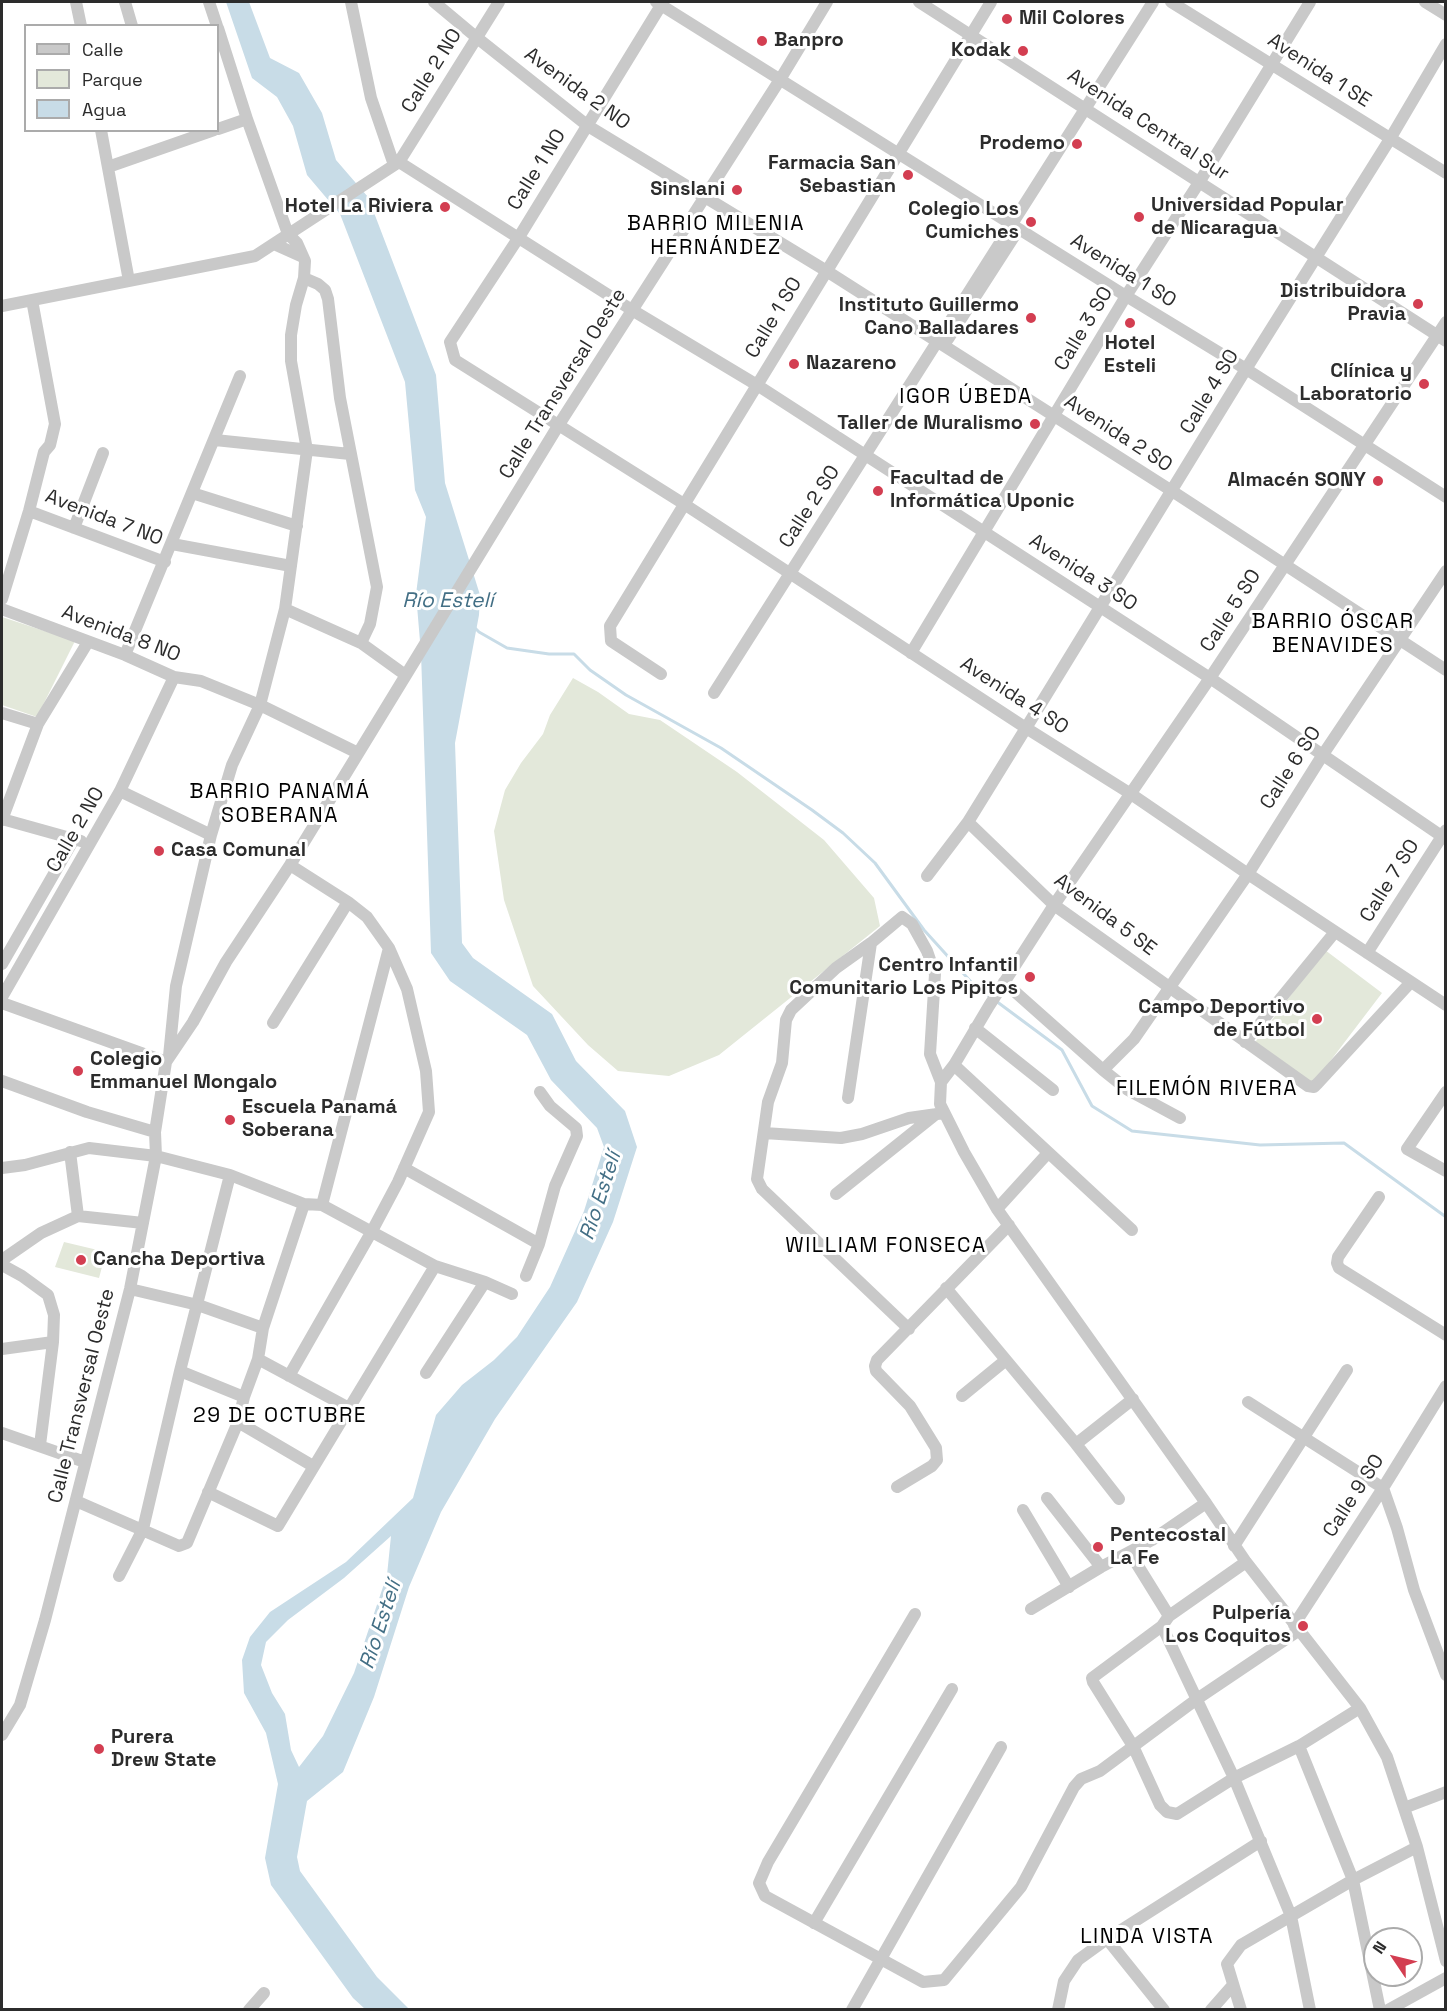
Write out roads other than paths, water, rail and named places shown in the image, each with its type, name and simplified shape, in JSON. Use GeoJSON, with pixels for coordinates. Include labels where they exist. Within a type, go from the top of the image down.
{"type":"FeatureCollection","features":[{"type":"Feature","properties":{"kind":"street"},"geometry":{"type":"LineString","coordinates":[[76,2],[81,24]]}},
{"type":"Feature","properties":{"kind":"street"},"geometry":{"type":"LineString","coordinates":[[209,2],[216,24]]}},
{"type":"Feature","properties":{"kind":"street"},"geometry":{"type":"LineString","coordinates":[[2,306],[255,256],[397,164],[371,98],[351,2]]}},
{"type":"Feature","properties":{"kind":"street","name":"Avenida 2 NO"},"geometry":{"type":"LineString","coordinates":[[434,2],[588,126],[705,196]]}},
{"type":"Feature","properties":{"kind":"street","name":"Calle 2 NO"},"geometry":{"type":"LineString","coordinates":[[397,164],[499,2]]}},
{"type":"Feature","properties":{"kind":"street","name":"Avenida 1 SO"},"geometry":{"type":"LineString","coordinates":[[660,2],[1446,496]]}},
{"type":"Feature","properties":{"kind":"street","name":"Calle 1 NO"},"geometry":{"type":"LineString","coordinates":[[455,360],[450,342],[588,126],[660,2]]}},
{"type":"Feature","properties":{"kind":"street","name":"Calle Transversal Oeste"},"geometry":{"type":"LineString","coordinates":[[2,1735],[20,1705],[76,1501],[130,1289],[156,1156],[155,1132],[167,1060],[193,1022],[226,962],[290,865],[558,426],[781,78],[827,2]]}},
{"type":"Feature","properties":{"kind":"street","name":"Avenida Central Sur"},"geometry":{"type":"LineString","coordinates":[[919,2],[1441,338]]}},
{"type":"Feature","properties":{"kind":"street","name":"Calle 1 SO"},"geometry":{"type":"LineString","coordinates":[[662,674],[611,641],[610,626],[990,2]]}},
{"type":"Feature","properties":{"kind":"street","name":"Calle 2 SO"},"geometry":{"type":"LineString","coordinates":[[714,693],[1153,2]]}},
{"type":"Feature","properties":{"kind":"street","name":"Avenida 1 SE"},"geometry":{"type":"LineString","coordinates":[[1171,2],[1446,173]]}},
{"type":"Feature","properties":{"kind":"street","name":"Calle 3 SO"},"geometry":{"type":"LineString","coordinates":[[911,653],[1126,296],[1310,2]]}},
{"type":"Feature","properties":{"kind":"street"},"geometry":{"type":"LineString","coordinates":[[1425,2],[1446,15]]}},
{"type":"Feature","properties":{"kind":"street"},"geometry":{"type":"LineString","coordinates":[[129,3],[132,24]]}},
{"type":"Feature","properties":{"kind":"street"},"geometry":{"type":"LineString","coordinates":[[2,1003],[167,1060],[176,986],[211,835],[232,765],[260,705],[285,609],[307,450],[291,360],[291,335],[304,278],[304,261],[297,243],[288,234],[219,33]]}},
{"type":"Feature","properties":{"kind":"street","name":"Calle 4 SO"},"geometry":{"type":"LineString","coordinates":[[927,876],[968,822],[1246,369],[1317,258],[1446,44]]}},
{"type":"Feature","properties":{"kind":"street"},"geometry":{"type":"LineString","coordinates":[[219,129],[247,119]]}},
{"type":"Feature","properties":{"kind":"street"},"geometry":{"type":"LineString","coordinates":[[101,132],[129,281]]}},
{"type":"Feature","properties":{"kind":"street"},"geometry":{"type":"LineString","coordinates":[[108,167],[210,132]]}},
{"type":"Feature","properties":{"kind":"street","name":"Avenida 3 SO"},"geometry":{"type":"LineString","coordinates":[[397,164],[757,385],[865,457],[1210,678],[1322,756],[1444,835]]}},
{"type":"Feature","properties":{"kind":"street","name":"Avenida 2 SO"},"geometry":{"type":"LineString","coordinates":[[705,196],[1054,416],[1446,670]]}},
{"type":"Feature","properties":{"kind":"street"},"geometry":{"type":"LineString","coordinates":[[274,244],[303,256]]}},
{"type":"Feature","properties":{"kind":"street"},"geometry":{"type":"LineString","coordinates":[[304,278],[325,290],[328,299],[340,398],[377,587],[370,624],[362,643]]}},
{"type":"Feature","properties":{"kind":"street"},"geometry":{"type":"LineString","coordinates":[[2,599],[44,452],[50,445],[55,424],[33,300]]}},
{"type":"Feature","properties":{"kind":"street","name":"Calle 5 SO"},"geometry":{"type":"LineString","coordinates":[[941,1082],[954,1065],[975,1028],[1054,905],[1210,678],[1364,444],[1441,338],[1446,322]]}},
{"type":"Feature","properties":{"kind":"street","name":"Avenida 4 SO"},"geometry":{"type":"LineString","coordinates":[[455,360],[684,504],[1131,794],[1446,1005]]}},
{"type":"Feature","properties":{"kind":"street"},"geometry":{"type":"LineString","coordinates":[[125,655],[240,376]]}},
{"type":"Feature","properties":{"kind":"street"},"geometry":{"type":"LineString","coordinates":[[215,440],[350,454]]}},
{"type":"Feature","properties":{"kind":"street"},"geometry":{"type":"LineString","coordinates":[[74,528],[103,453]]}},
{"type":"Feature","properties":{"kind":"street"},"geometry":{"type":"LineString","coordinates":[[192,493],[297,526]]}},
{"type":"Feature","properties":{"kind":"street","name":"Avenida 7 NO"},"geometry":{"type":"LineString","coordinates":[[29,511],[165,562]]}},
{"type":"Feature","properties":{"kind":"street"},"geometry":{"type":"LineString","coordinates":[[172,544],[291,566]]}},
{"type":"Feature","properties":{"kind":"street","name":"Calle 6 SO"},"geometry":{"type":"LineString","coordinates":[[1103,1070],[1134,1039],[1248,874],[1322,756],[1446,571]]}},
{"type":"Feature","properties":{"kind":"street","name":"Avenida 8 NO"},"geometry":{"type":"LineString","coordinates":[[2,609],[125,655],[174,677],[201,681],[260,705],[358,753]]}},
{"type":"Feature","properties":{"kind":"street"},"geometry":{"type":"LineString","coordinates":[[285,609],[362,643],[406,673]]}},
{"type":"Feature","properties":{"kind":"street"},"geometry":{"type":"LineString","coordinates":[[87,642],[38,724],[2,819],[91,843]]}},
{"type":"Feature","properties":{"kind":"street","name":"Calle 2 NO"},"geometry":{"type":"LineString","coordinates":[[2,997],[120,791],[174,677]]}},
{"type":"Feature","properties":{"kind":"street"},"geometry":{"type":"LineString","coordinates":[[2,713],[38,724]]}},
{"type":"Feature","properties":{"kind":"street"},"geometry":{"type":"LineString","coordinates":[[120,791],[211,835]]}},
{"type":"Feature","properties":{"kind":"street","name":"Avenida 5 SE"},"geometry":{"type":"LineString","coordinates":[[968,822],[1054,905],[1308,1086],[1314,1087],[1411,982]]}},
{"type":"Feature","properties":{"kind":"street","name":"Calle 7 SO"},"geometry":{"type":"LineString","coordinates":[[1367,953],[1444,835]]}},
{"type":"Feature","properties":{"kind":"street"},"geometry":{"type":"LineString","coordinates":[[2,964],[74,839]]}},
{"type":"Feature","properties":{"kind":"street"},"geometry":{"type":"LineString","coordinates":[[288,1376],[372,1231],[429,1112],[426,1071],[407,989],[389,948],[367,917],[290,865]]}},
{"type":"Feature","properties":{"kind":"street"},"geometry":{"type":"LineString","coordinates":[[273,1023],[348,902]]}},
{"type":"Feature","properties":{"kind":"street"},"geometry":{"type":"LineString","coordinates":[[909,1329],[762,1189],[757,1179],[768,1102],[782,1063],[786,1020],[791,1010],[836,968],[871,943],[902,916],[912,924],[927,951],[935,974],[930,1054],[941,1082],[940,1113],[997,1209],[1133,1399],[1245,1562],[1360,1708],[1387,1757],[1417,1847],[1446,1961]]}},
{"type":"Feature","properties":{"kind":"street"},"geometry":{"type":"LineString","coordinates":[[1245,1042],[1335,932]]}},
{"type":"Feature","properties":{"kind":"street"},"geometry":{"type":"LineString","coordinates":[[848,1098],[871,943]]}},
{"type":"Feature","properties":{"kind":"street"},"geometry":{"type":"LineString","coordinates":[[322,1205],[389,948]]}},
{"type":"Feature","properties":{"kind":"street"},"geometry":{"type":"LineString","coordinates":[[1001,988],[1128,1090],[1180,1118]]}},
{"type":"Feature","properties":{"kind":"street"},"geometry":{"type":"LineString","coordinates":[[975,1028],[1053,1090]]}},
{"type":"Feature","properties":{"kind":"street"},"geometry":{"type":"LineString","coordinates":[[954,1065],[1132,1230]]}},
{"type":"Feature","properties":{"kind":"street"},"geometry":{"type":"LineString","coordinates":[[2,1081],[87,1112],[155,1132]]}},
{"type":"Feature","properties":{"kind":"street"},"geometry":{"type":"LineString","coordinates":[[526,1276],[539,1244],[555,1186],[577,1132],[573,1125],[550,1106],[540,1092]]}},
{"type":"Feature","properties":{"kind":"street"},"geometry":{"type":"LineString","coordinates":[[1446,1092],[1407,1149],[1446,1171]]}},
{"type":"Feature","properties":{"kind":"street"},"geometry":{"type":"LineString","coordinates":[[764,1133],[841,1138],[862,1134],[909,1118],[940,1113]]}},
{"type":"Feature","properties":{"kind":"street"},"geometry":{"type":"LineString","coordinates":[[836,1194],[940,1113]]}},
{"type":"Feature","properties":{"kind":"street"},"geometry":{"type":"LineString","coordinates":[[2,1168],[25,1166],[89,1148],[156,1156],[230,1174],[304,1204],[322,1205],[435,1266],[512,1294]]}},
{"type":"Feature","properties":{"kind":"street"},"geometry":{"type":"LineString","coordinates":[[70,1152],[78,1216]]}},
{"type":"Feature","properties":{"kind":"street"},"geometry":{"type":"LineString","coordinates":[[997,1209],[1048,1153]]}},
{"type":"Feature","properties":{"kind":"street"},"geometry":{"type":"LineString","coordinates":[[404,1168],[539,1244]]}},
{"type":"Feature","properties":{"kind":"street"},"geometry":{"type":"LineString","coordinates":[[119,1576],[143,1529],[230,1174]]}},
{"type":"Feature","properties":{"kind":"street"},"geometry":{"type":"LineString","coordinates":[[1379,1197],[1338,1257],[1339,1268],[1446,1335]]}},
{"type":"Feature","properties":{"kind":"street"},"geometry":{"type":"LineString","coordinates":[[76,1501],[179,1546],[187,1543],[238,1422],[244,1397],[258,1359],[263,1328],[304,1204]]}},
{"type":"Feature","properties":{"kind":"street"},"geometry":{"type":"LineString","coordinates":[[2,1260],[41,1233],[78,1216],[143,1223]]}},
{"type":"Feature","properties":{"kind":"street"},"geometry":{"type":"LineString","coordinates":[[897,1486],[932,1466],[937,1460],[936,1448],[910,1406],[876,1371],[877,1360],[1009,1225]]}},
{"type":"Feature","properties":{"kind":"street"},"geometry":{"type":"LineString","coordinates":[[2,1265],[36,1285],[48,1295],[54,1315],[53,1342],[40,1445]]}},
{"type":"Feature","properties":{"kind":"street"},"geometry":{"type":"LineString","coordinates":[[208,1492],[277,1526],[435,1266]]}},
{"type":"Feature","properties":{"kind":"street"},"geometry":{"type":"LineString","coordinates":[[426,1373],[484,1282]]}},
{"type":"Feature","properties":{"kind":"street"},"geometry":{"type":"LineString","coordinates":[[946,1288],[1076,1444],[1119,1500]]}},
{"type":"Feature","properties":{"kind":"street"},"geometry":{"type":"LineString","coordinates":[[130,1289],[198,1305],[263,1328]]}},
{"type":"Feature","properties":{"kind":"street"},"geometry":{"type":"LineString","coordinates":[[2,1349],[53,1342]]}},
{"type":"Feature","properties":{"kind":"street"},"geometry":{"type":"LineString","coordinates":[[258,1359],[349,1408]]}},
{"type":"Feature","properties":{"kind":"street"},"geometry":{"type":"LineString","coordinates":[[962,1396],[1006,1360]]}},
{"type":"Feature","properties":{"kind":"street"},"geometry":{"type":"LineString","coordinates":[[1234,1546],[1347,1370]]}},
{"type":"Feature","properties":{"kind":"street"},"geometry":{"type":"LineString","coordinates":[[180,1371],[244,1397]]}},
{"type":"Feature","properties":{"kind":"street","name":"Calle 9 SO"},"geometry":{"type":"LineString","coordinates":[[1296,1628],[1446,1386]]}},
{"type":"Feature","properties":{"kind":"street"},"geometry":{"type":"LineString","coordinates":[[1076,1444],[1133,1399]]}},
{"type":"Feature","properties":{"kind":"street"},"geometry":{"type":"LineString","coordinates":[[1248,1402],[1383,1488],[1414,1590],[1446,1675]]}},
{"type":"Feature","properties":{"kind":"street"},"geometry":{"type":"LineString","coordinates":[[238,1422],[312,1466]]}},
{"type":"Feature","properties":{"kind":"street"},"geometry":{"type":"LineString","coordinates":[[2,1433],[85,1462]]}},
{"type":"Feature","properties":{"kind":"street"},"geometry":{"type":"LineString","coordinates":[[1047,1498],[1101,1566]]}},
{"type":"Feature","properties":{"kind":"street"},"geometry":{"type":"LineString","coordinates":[[1031,1609],[1101,1566],[1130,1553],[1206,1503]]}},
{"type":"Feature","properties":{"kind":"street"},"geometry":{"type":"LineString","coordinates":[[1023,1510],[1069,1587]]}},
{"type":"Feature","properties":{"kind":"street"},"geometry":{"type":"LineString","coordinates":[[1130,1553],[1166,1621],[1197,1699],[1234,1778],[1291,1916],[1310,2010]]}},
{"type":"Feature","properties":{"kind":"street"},"geometry":{"type":"LineString","coordinates":[[1245,1562],[1092,1678],[1133,1746],[1160,1804],[1167,1812],[1176,1814],[1234,1778],[1299,1746],[1360,1708]]}},
{"type":"Feature","properties":{"kind":"street"},"geometry":{"type":"LineString","coordinates":[[915,1614],[774,1852],[759,1883],[765,1896],[923,1982],[944,1980],[1021,1887],[1074,1787],[1081,1779],[1100,1771],[1296,1628]]}},
{"type":"Feature","properties":{"kind":"street"},"geometry":{"type":"LineString","coordinates":[[814,1923],[952,1689]]}},
{"type":"Feature","properties":{"kind":"street"},"geometry":{"type":"LineString","coordinates":[[1299,1746],[1353,1880],[1380,2010]]}},
{"type":"Feature","properties":{"kind":"street"},"geometry":{"type":"LineString","coordinates":[[852,2010],[1001,1747]]}},
{"type":"Feature","properties":{"kind":"street"},"geometry":{"type":"LineString","coordinates":[[1404,1808],[1446,1792]]}},
{"type":"Feature","properties":{"kind":"street"},"geometry":{"type":"LineString","coordinates":[[1058,2010],[1064,1981],[1078,1960],[1107,1939],[1261,1842]]}},
{"type":"Feature","properties":{"kind":"street"},"geometry":{"type":"LineString","coordinates":[[1241,2010],[1227,1964],[1241,1945],[1353,1880],[1417,1847]]}},
{"type":"Feature","properties":{"kind":"street"},"geometry":{"type":"LineString","coordinates":[[1107,1939],[1164,2010]]}},
{"type":"Feature","properties":{"kind":"street"},"geometry":{"type":"LineString","coordinates":[[1388,2010],[1446,1978]]}},
{"type":"Feature","properties":{"kind":"street"},"geometry":{"type":"LineString","coordinates":[[1211,2010],[1233,1985]]}},
{"type":"Feature","properties":{"kind":"street"},"geometry":{"type":"LineString","coordinates":[[249,2010],[264,1994]]}},
{"type":"Feature","properties":{"kind":"water","name":"Río Estelí"},"geometry":{"type":"Polygon","coordinates":[[[226,2],[249,2],[270,58],[299,73],[322,113],[336,160],[368,197],[436,375],[445,483],[480,595],[479,615],[455,743],[462,943],[473,958],[552,1014],[576,1061],[625,1111],[637,1147],[613,1222],[577,1302],[495,1419],[441,1512],[409,1587],[374,1697],[343,1772],[307,1801],[297,1857],[300,1871],[377,1977],[409,2009],[365,2009],[353,1998],[271,1885],[265,1858],[278,1784],[266,1733],[244,1693],[242,1660],[250,1637],[270,1612],[346,1562],[413,1498],[436,1415],[462,1385],[494,1360],[517,1337],[550,1287],[584,1211],[604,1147],[597,1128],[551,1080],[527,1035],[450,981],[431,953],[421,653],[416,594],[426,517],[415,490],[405,382],[340,214],[307,175],[293,126],[277,97],[252,78],[226,2]],[[391,1536],[344,1578],[288,1620],[266,1642],[261,1665],[272,1693],[285,1714],[291,1750],[299,1767],[323,1736],[354,1673],[387,1575],[391,1536]]]}},
{"type":"Feature","properties":{"kind":"waterway"},"geometry":{"type":"LineString","coordinates":[[475,628],[507,648],[549,654],[574,654],[590,670],[626,695],[721,748],[812,810],[843,833],[875,863],[924,930],[972,983],[990,997]]}},
{"type":"Feature","properties":{"kind":"waterway"},"geometry":{"type":"LineString","coordinates":[[996,1001],[1062,1050],[1092,1106],[1132,1131],[1260,1145],[1344,1143],[1446,1217]]}},
{"type":"Feature","properties":{"kind":"place","name":"Mil Colores"},"geometry":{"type":"Point","coordinates":[1007,19]}},
{"type":"Feature","properties":{"kind":"place","name":"Banpro"},"geometry":{"type":"Point","coordinates":[762,41]}},
{"type":"Feature","properties":{"kind":"place","name":"Kodak"},"geometry":{"type":"Point","coordinates":[1023,51]}},
{"type":"Feature","properties":{"kind":"place","name":"Prodemo"},"geometry":{"type":"Point","coordinates":[1077,144]}},
{"type":"Feature","properties":{"kind":"place","name":"Farmacia San Sebastian"},"geometry":{"type":"Point","coordinates":[908,175]}},
{"type":"Feature","properties":{"kind":"place","name":"Sinslani"},"geometry":{"type":"Point","coordinates":[737,190]}},
{"type":"Feature","properties":{"kind":"place","name":"Hotel La Riviera"},"geometry":{"type":"Point","coordinates":[445,207]}},
{"type":"Feature","properties":{"kind":"place","name":"Universidad Popular de Nicaragua"},"geometry":{"type":"Point","coordinates":[1139,217]}},
{"type":"Feature","properties":{"kind":"place","name":"Colegio Los Cumiches"},"geometry":{"type":"Point","coordinates":[1031,222]}},
{"type":"Feature","properties":{"kind":"place","name":"Distribuidora Pravia"},"geometry":{"type":"Point","coordinates":[1418,304]}},
{"type":"Feature","properties":{"kind":"place","name":"Instituto Guillermo Cano Balladares"},"geometry":{"type":"Point","coordinates":[1031,318]}},
{"type":"Feature","properties":{"kind":"place","name":"Hotel Esteli"},"geometry":{"type":"Point","coordinates":[1130,323]}},
{"type":"Feature","properties":{"kind":"place","name":"Nazareno"},"geometry":{"type":"Point","coordinates":[794,364]}},
{"type":"Feature","properties":{"kind":"place","name":"Clínica y Laboratorio"},"geometry":{"type":"Point","coordinates":[1424,384]}},
{"type":"Feature","properties":{"kind":"place","name":"Taller de Muralismo"},"geometry":{"type":"Point","coordinates":[1035,424]}},
{"type":"Feature","properties":{"kind":"place","name":"Almacén SONY"},"geometry":{"type":"Point","coordinates":[1378,481]}},
{"type":"Feature","properties":{"kind":"place","name":"Facultad de Informática Uponic"},"geometry":{"type":"Point","coordinates":[878,491]}},
{"type":"Feature","properties":{"kind":"place","name":"Casa Comunal"},"geometry":{"type":"Point","coordinates":[159,851]}},
{"type":"Feature","properties":{"kind":"place","name":"Centro Infantil Comunitario Los Pipitos"},"geometry":{"type":"Point","coordinates":[1030,977]}},
{"type":"Feature","properties":{"kind":"place","name":"Campo Deportivo de Fútbol"},"geometry":{"type":"Point","coordinates":[1317,1019]}},
{"type":"Feature","properties":{"kind":"place","name":"Colegio Emmanuel Mongalo"},"geometry":{"type":"Point","coordinates":[78,1071]}},
{"type":"Feature","properties":{"kind":"place","name":"Escuela Panamá Soberana"},"geometry":{"type":"Point","coordinates":[230,1120]}},
{"type":"Feature","properties":{"kind":"place","name":"Cancha Deportiva"},"geometry":{"type":"Point","coordinates":[81,1260]}},
{"type":"Feature","properties":{"kind":"place","name":"Pentecostal La Fe"},"geometry":{"type":"Point","coordinates":[1098,1547]}},
{"type":"Feature","properties":{"kind":"place","name":"Pulpería Los Coquitos"},"geometry":{"type":"Point","coordinates":[1303,1626]}},
{"type":"Feature","properties":{"kind":"place","name":"Purera Drew State"},"geometry":{"type":"Point","coordinates":[99,1749]}},
{"type":"Feature","properties":{"kind":"district","name":"BARRIO MILENIA HERNÁNDEZ"},"geometry":{"type":"Point","coordinates":[716,236]}},
{"type":"Feature","properties":{"kind":"district","name":"IGOR ÚBEDA"},"geometry":{"type":"Point","coordinates":[966,397]}},
{"type":"Feature","properties":{"kind":"district","name":"BARRIO ÓSCAR BENAVIDES"},"geometry":{"type":"Point","coordinates":[1333,634]}},
{"type":"Feature","properties":{"kind":"district","name":"BARRIO PANAMÁ SOBERANA"},"geometry":{"type":"Point","coordinates":[280,804]}},
{"type":"Feature","properties":{"kind":"district","name":"FILEMÓN RIVERA"},"geometry":{"type":"Point","coordinates":[1207,1089]}},
{"type":"Feature","properties":{"kind":"district","name":"WILLIAM FONSECA"},"geometry":{"type":"Point","coordinates":[886,1246]}},
{"type":"Feature","properties":{"kind":"district","name":"29 DE OCTUBRE"},"geometry":{"type":"Point","coordinates":[280,1416]}},
{"type":"Feature","properties":{"kind":"district","name":"LINDA VISTA"},"geometry":{"type":"Point","coordinates":[1147,1937]}}]}
